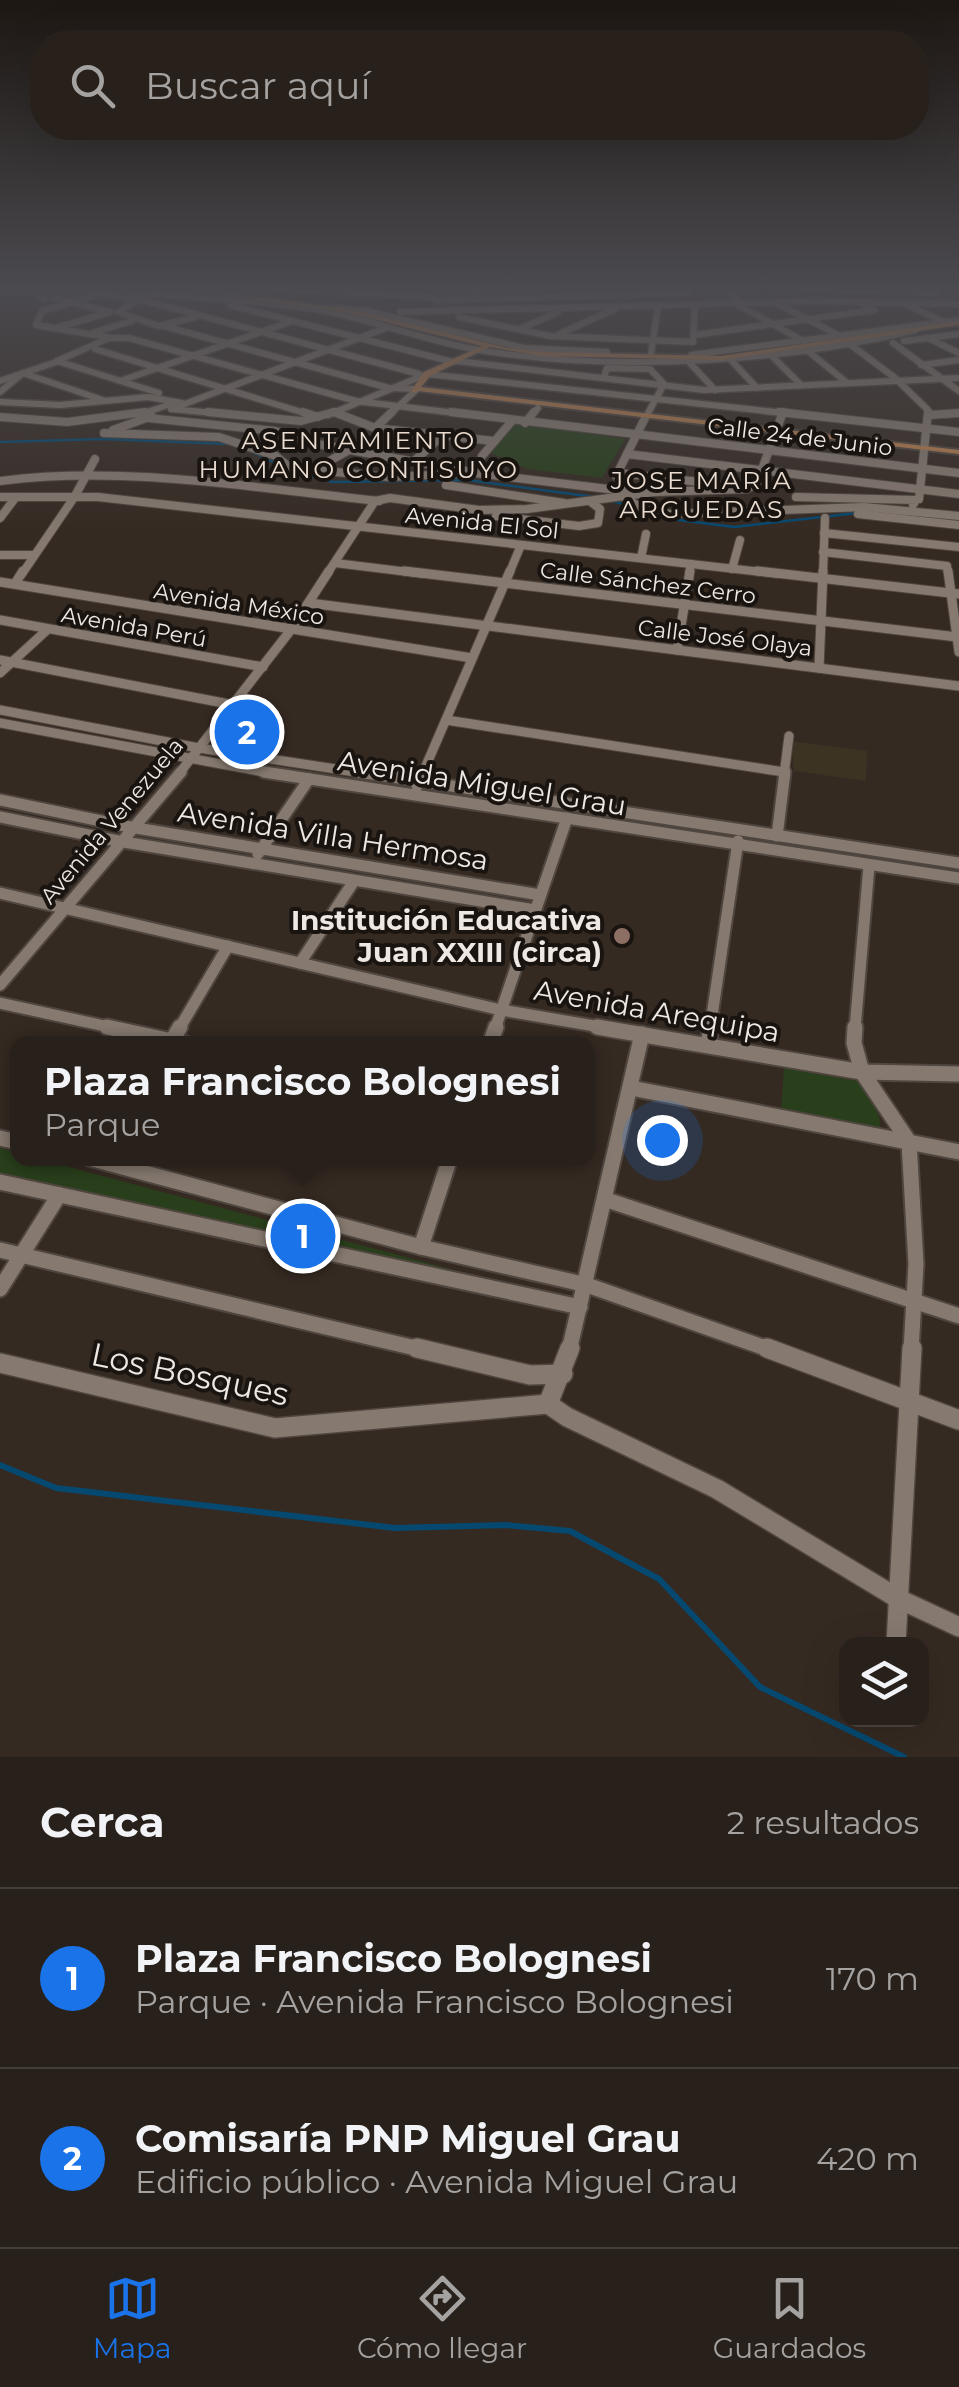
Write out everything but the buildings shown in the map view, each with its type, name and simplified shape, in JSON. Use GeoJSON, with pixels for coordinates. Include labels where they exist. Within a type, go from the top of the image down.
{"type":"FeatureCollection","features":[{"type":"Feature","properties":{"kind":"main road"},"geometry":{"type":"LineString","coordinates":[[413,390],[424,374],[434,370]]}},
{"type":"Feature","properties":{"kind":"main road"},"geometry":{"type":"LineString","coordinates":[[413,390],[646,416]]}},
{"type":"Feature","properties":{"kind":"main road"},"geometry":{"type":"LineString","coordinates":[[413,390],[959,452]]}},
{"type":"Feature","properties":{"kind":"street"},"geometry":{"type":"LineString","coordinates":[[0,381],[33,370]]}},
{"type":"Feature","properties":{"kind":"street"},"geometry":{"type":"LineString","coordinates":[[86,370],[240,417]]}},
{"type":"Feature","properties":{"kind":"street"},"geometry":{"type":"LineString","coordinates":[[118,380],[146,370]]}},
{"type":"Feature","properties":{"kind":"street"},"geometry":{"type":"LineString","coordinates":[[164,370],[318,417]]}},
{"type":"Feature","properties":{"kind":"street","name":"Calle 24 de Junio"},"geometry":{"type":"LineString","coordinates":[[246,370],[356,402],[959,474]]}},
{"type":"Feature","properties":{"kind":"street"},"geometry":{"type":"LineString","coordinates":[[276,370],[104,433],[219,437],[276,456],[289,467],[314,470],[389,478],[475,473]]}},
{"type":"Feature","properties":{"kind":"street"},"geometry":{"type":"LineString","coordinates":[[324,370],[388,388],[413,390]]}},
{"type":"Feature","properties":{"kind":"street"},"geometry":{"type":"LineString","coordinates":[[408,370],[959,432]]}},
{"type":"Feature","properties":{"kind":"street"},"geometry":{"type":"LineString","coordinates":[[534,370],[715,390],[959,378]]}},
{"type":"Feature","properties":{"kind":"street"},"geometry":{"type":"LineString","coordinates":[[525,423],[567,370]]}},
{"type":"Feature","properties":{"kind":"street"},"geometry":{"type":"LineString","coordinates":[[604,377],[606,370]]}},
{"type":"Feature","properties":{"kind":"street"},"geometry":{"type":"LineString","coordinates":[[651,370],[664,384]]}},
{"type":"Feature","properties":{"kind":"street"},"geometry":{"type":"LineString","coordinates":[[700,370],[715,390]]}},
{"type":"Feature","properties":{"kind":"street"},"geometry":{"type":"LineString","coordinates":[[741,370],[757,388]]}},
{"type":"Feature","properties":{"kind":"street"},"geometry":{"type":"LineString","coordinates":[[788,370],[802,385]]}},
{"type":"Feature","properties":{"kind":"street"},"geometry":{"type":"LineString","coordinates":[[831,370],[846,382]]}},
{"type":"Feature","properties":{"kind":"street"},"geometry":{"type":"LineString","coordinates":[[880,370],[929,415],[959,412]]}},
{"type":"Feature","properties":{"kind":"street"},"geometry":{"type":"LineString","coordinates":[[928,370],[959,391]]}},
{"type":"Feature","properties":{"kind":"street"},"geometry":{"type":"LineString","coordinates":[[24,373],[110,403]]}},
{"type":"Feature","properties":{"kind":"street"},"geometry":{"type":"LineString","coordinates":[[0,392],[24,373]]}},
{"type":"Feature","properties":{"kind":"street"},"geometry":{"type":"LineString","coordinates":[[170,409],[288,421],[318,417],[424,374]]}},
{"type":"Feature","properties":{"kind":"street"},"geometry":{"type":"LineString","coordinates":[[37,403],[46,380]]}},
{"type":"Feature","properties":{"kind":"street"},"geometry":{"type":"LineString","coordinates":[[664,384],[616,476],[753,487]]}},
{"type":"Feature","properties":{"kind":"street"},"geometry":{"type":"LineString","coordinates":[[375,428],[413,390]]}},
{"type":"Feature","properties":{"kind":"street"},"geometry":{"type":"LineString","coordinates":[[1,409],[37,403],[110,403],[148,397],[180,403]]}},
{"type":"Feature","properties":{"kind":"street"},"geometry":{"type":"LineString","coordinates":[[1,409],[24,422],[103,419],[191,402]]}},
{"type":"Feature","properties":{"kind":"street"},"geometry":{"type":"LineString","coordinates":[[103,419],[110,403]]}},
{"type":"Feature","properties":{"kind":"street"},"geometry":{"type":"LineString","coordinates":[[333,412],[375,428],[494,441]]}},
{"type":"Feature","properties":{"kind":"street"},"geometry":{"type":"LineString","coordinates":[[753,487],[783,412]]}},
{"type":"Feature","properties":{"kind":"street"},"geometry":{"type":"LineString","coordinates":[[919,494],[929,415]]}},
{"type":"Feature","properties":{"kind":"street"},"geometry":{"type":"LineString","coordinates":[[148,418],[275,431],[475,473],[578,488],[654,492]]}},
{"type":"Feature","properties":{"kind":"street"},"geometry":{"type":"LineString","coordinates":[[248,445],[288,421]]}},
{"type":"Feature","properties":{"kind":"street"},"geometry":{"type":"LineString","coordinates":[[482,456],[510,422]]}},
{"type":"Feature","properties":{"kind":"street"},"geometry":{"type":"LineString","coordinates":[[416,460],[442,436]]}},
{"type":"Feature","properties":{"kind":"street"},"geometry":{"type":"LineString","coordinates":[[314,470],[351,449]]}},
{"type":"Feature","properties":{"kind":"street"},"geometry":{"type":"LineString","coordinates":[[628,454],[919,494],[959,494]]}},
{"type":"Feature","properties":{"kind":"street"},"geometry":{"type":"LineString","coordinates":[[16,582],[96,458]]}},
{"type":"Feature","properties":{"kind":"street"},"geometry":{"type":"LineString","coordinates":[[0,481],[88,474],[375,501],[579,526],[598,523],[600,508],[593,502]]}},
{"type":"Feature","properties":{"kind":"street"},"geometry":{"type":"LineString","coordinates":[[446,485],[573,505]]}},
{"type":"Feature","properties":{"kind":"street"},"geometry":{"type":"LineString","coordinates":[[375,501],[390,498],[484,510],[573,505],[654,492],[753,487]]}},
{"type":"Feature","properties":{"kind":"street","name":"Avenida El Sol"},"geometry":{"type":"LineString","coordinates":[[0,497],[75,496],[206,509],[955,594]]}},
{"type":"Feature","properties":{"kind":"street"},"geometry":{"type":"LineString","coordinates":[[858,496],[864,508]]}},
{"type":"Feature","properties":{"kind":"street"},"geometry":{"type":"LineString","coordinates":[[796,498],[858,496],[916,500],[910,511]]}},
{"type":"Feature","properties":{"kind":"street"},"geometry":{"type":"LineString","coordinates":[[0,518],[16,497]]}},
{"type":"Feature","properties":{"kind":"street"},"geometry":{"type":"LineString","coordinates":[[621,497],[640,507],[670,514],[864,508],[959,516]]}},
{"type":"Feature","properties":{"kind":"street","name":"Avenida Venezuela"},"geometry":{"type":"LineString","coordinates":[[0,985],[130,827],[190,761],[263,667],[375,501]]}},
{"type":"Feature","properties":{"kind":"street"},"geometry":{"type":"LineString","coordinates":[[206,509],[214,502]]}},
{"type":"Feature","properties":{"kind":"street"},"geometry":{"type":"LineString","coordinates":[[824,532],[954,547],[955,524],[854,514]]}},
{"type":"Feature","properties":{"kind":"street"},"geometry":{"type":"LineString","coordinates":[[820,668],[824,518]]}},
{"type":"Feature","properties":{"kind":"street"},"geometry":{"type":"LineString","coordinates":[[641,558],[646,534]]}},
{"type":"Feature","properties":{"kind":"street"},"geometry":{"type":"LineString","coordinates":[[732,568],[740,540]]}},
{"type":"Feature","properties":{"kind":"street"},"geometry":{"type":"LineString","coordinates":[[414,795],[521,545]]}},
{"type":"Feature","properties":{"kind":"street"},"geometry":{"type":"LineString","coordinates":[[824,552],[951,570],[959,652]]}},
{"type":"Feature","properties":{"kind":"street"},"geometry":{"type":"LineString","coordinates":[[0,555],[32,555]]}},
{"type":"Feature","properties":{"kind":"street","name":"Calle Sánchez Cerro"},"geometry":{"type":"LineString","coordinates":[[335,563],[957,637]]}},
{"type":"Feature","properties":{"kind":"street"},"geometry":{"type":"LineString","coordinates":[[677,650],[691,564]]}},
{"type":"Feature","properties":{"kind":"street","name":"Avenida México"},"geometry":{"type":"LineString","coordinates":[[0,582],[472,658]]}},
{"type":"Feature","properties":{"kind":"street","name":"Calle José Olaya"},"geometry":{"type":"LineString","coordinates":[[309,603],[959,686]]}},
{"type":"Feature","properties":{"kind":"street","name":"Avenida Perú"},"geometry":{"type":"LineString","coordinates":[[0,618],[263,667]]}},
{"type":"Feature","properties":{"kind":"street"},"geometry":{"type":"LineString","coordinates":[[0,673],[6,661],[50,627]]}},
{"type":"Feature","properties":{"kind":"street"},"geometry":{"type":"LineString","coordinates":[[6,661],[234,704]]}},
{"type":"Feature","properties":{"kind":"street","name":"Avenida Miguel Grau"},"geometry":{"type":"LineString","coordinates":[[0,710],[199,748],[959,863]]}},
{"type":"Feature","properties":{"kind":"street"},"geometry":{"type":"LineString","coordinates":[[446,720],[784,772]]}},
{"type":"Feature","properties":{"kind":"street","name":"Avenida Miguel Grau"},"geometry":{"type":"LineString","coordinates":[[0,724],[190,761],[959,878]]}},
{"type":"Feature","properties":{"kind":"street"},"geometry":{"type":"LineString","coordinates":[[776,836],[789,736]]}},
{"type":"Feature","properties":{"kind":"street"},"geometry":{"type":"LineString","coordinates":[[252,864],[309,779]]}},
{"type":"Feature","properties":{"kind":"street","name":"Avenida Villa Hermosa"},"geometry":{"type":"LineString","coordinates":[[0,800],[130,827],[540,895]]}},
{"type":"Feature","properties":{"kind":"street","name":"Avenida Villa Hermosa"},"geometry":{"type":"LineString","coordinates":[[0,816],[118,842],[535,910]]}},
{"type":"Feature","properties":{"kind":"street"},"geometry":{"type":"LineString","coordinates":[[493,1036],[566,818]]}},
{"type":"Feature","properties":{"kind":"street"},"geometry":{"type":"LineString","coordinates":[[708,1045],[740,830]]}},
{"type":"Feature","properties":{"kind":"street"},"geometry":{"type":"LineString","coordinates":[[869,866],[854,1044],[862,1072],[909,1142],[916,1264],[896,1637]]}},
{"type":"Feature","properties":{"kind":"street"},"geometry":{"type":"LineString","coordinates":[[300,963],[354,881]]}},
{"type":"Feature","properties":{"kind":"street","name":"Avenida Arequipa"},"geometry":{"type":"LineString","coordinates":[[0,893],[501,1010],[862,1072],[959,1074]]}},
{"type":"Feature","properties":{"kind":"street"},"geometry":{"type":"LineString","coordinates":[[179,1036],[228,946]]}},
{"type":"Feature","properties":{"kind":"street"},"geometry":{"type":"LineString","coordinates":[[0,1003],[149,1036]]}},
{"type":"Feature","properties":{"kind":"street"},"geometry":{"type":"LineString","coordinates":[[642,1034],[586,1285],[563,1374],[548,1404],[567,1418],[717,1489],[898,1599],[959,1627]]}},
{"type":"Feature","properties":{"kind":"street"},"geometry":{"type":"LineString","coordinates":[[631,1088],[959,1152]]}},
{"type":"Feature","properties":{"kind":"street"},"geometry":{"type":"LineString","coordinates":[[123,1166],[421,1246],[586,1285],[911,1398],[959,1420]]}},
{"type":"Feature","properties":{"kind":"street"},"geometry":{"type":"LineString","coordinates":[[421,1246],[447,1166]]}},
{"type":"Feature","properties":{"kind":"street"},"geometry":{"type":"LineString","coordinates":[[0,1182],[580,1308]]}},
{"type":"Feature","properties":{"kind":"street"},"geometry":{"type":"LineString","coordinates":[[0,1289],[59,1195]]}},
{"type":"Feature","properties":{"kind":"street"},"geometry":{"type":"LineString","coordinates":[[607,1200],[959,1316]]}},
{"type":"Feature","properties":{"kind":"street"},"geometry":{"type":"LineString","coordinates":[[0,1250],[530,1375],[563,1374]]}},
{"type":"Feature","properties":{"kind":"street","name":"Los Bosques"},"geometry":{"type":"LineString","coordinates":[[0,1363],[274,1428],[548,1404]]}},
{"type":"Feature","properties":{"kind":"shaded area"},"geometry":{"type":"Polygon","coordinates":[[[791,741],[867,751],[866,781],[794,771],[791,741]]]}},
{"type":"Feature","properties":{"kind":"green space"},"geometry":{"type":"Polygon","coordinates":[[[513,423],[625,439],[602,478],[528,469],[491,453],[513,423]]]}},
{"type":"Feature","properties":{"kind":"green space"},"geometry":{"type":"Polygon","coordinates":[[[784,1068],[862,1082],[879,1116],[881,1132],[781,1112],[784,1068]]]}},
{"type":"Feature","properties":{"kind":"green space"},"geometry":{"type":"Polygon","coordinates":[[[0,1148],[10,1151],[10,1166],[65,1166],[559,1298],[0,1173],[0,1148]]]}},
{"type":"Feature","properties":{"kind":"waterway"},"geometry":{"type":"LineString","coordinates":[[0,442],[102,439],[229,444]]}},
{"type":"Feature","properties":{"kind":"waterway"},"geometry":{"type":"LineString","coordinates":[[252,452],[284,467]]}},
{"type":"Feature","properties":{"kind":"waterway"},"geometry":{"type":"LineString","coordinates":[[293,471],[333,482],[467,480],[595,497]]}},
{"type":"Feature","properties":{"kind":"waterway"},"geometry":{"type":"LineString","coordinates":[[609,500],[679,520],[734,527],[875,511]]}},
{"type":"Feature","properties":{"kind":"waterway"},"geometry":{"type":"LineString","coordinates":[[0,1465],[56,1488],[395,1528],[506,1525],[570,1531],[659,1579],[760,1687],[904,1757]]}},
{"type":"Feature","properties":{"kind":"place","name":"Comisaría PNP Miguel Grau"},"geometry":{"type":"Point","coordinates":[247,732]}},
{"type":"Feature","properties":{"kind":"place","name":"Institución Educativa Juan XXIII (circa)"},"geometry":{"type":"Point","coordinates":[622,936]}},
{"type":"Feature","properties":{"kind":"place","name":"Plaza Francisco Bolognesi"},"geometry":{"type":"Point","coordinates":[303,1236]}},
{"type":"Feature","properties":{"kind":"district","name":"ASENTAMIENTO HUMANO CONTISUYO"},"geometry":{"type":"Point","coordinates":[359,454]}},
{"type":"Feature","properties":{"kind":"district","name":"JOSE MARÍA ARGUEDAS"},"geometry":{"type":"Point","coordinates":[702,494]}}]}
